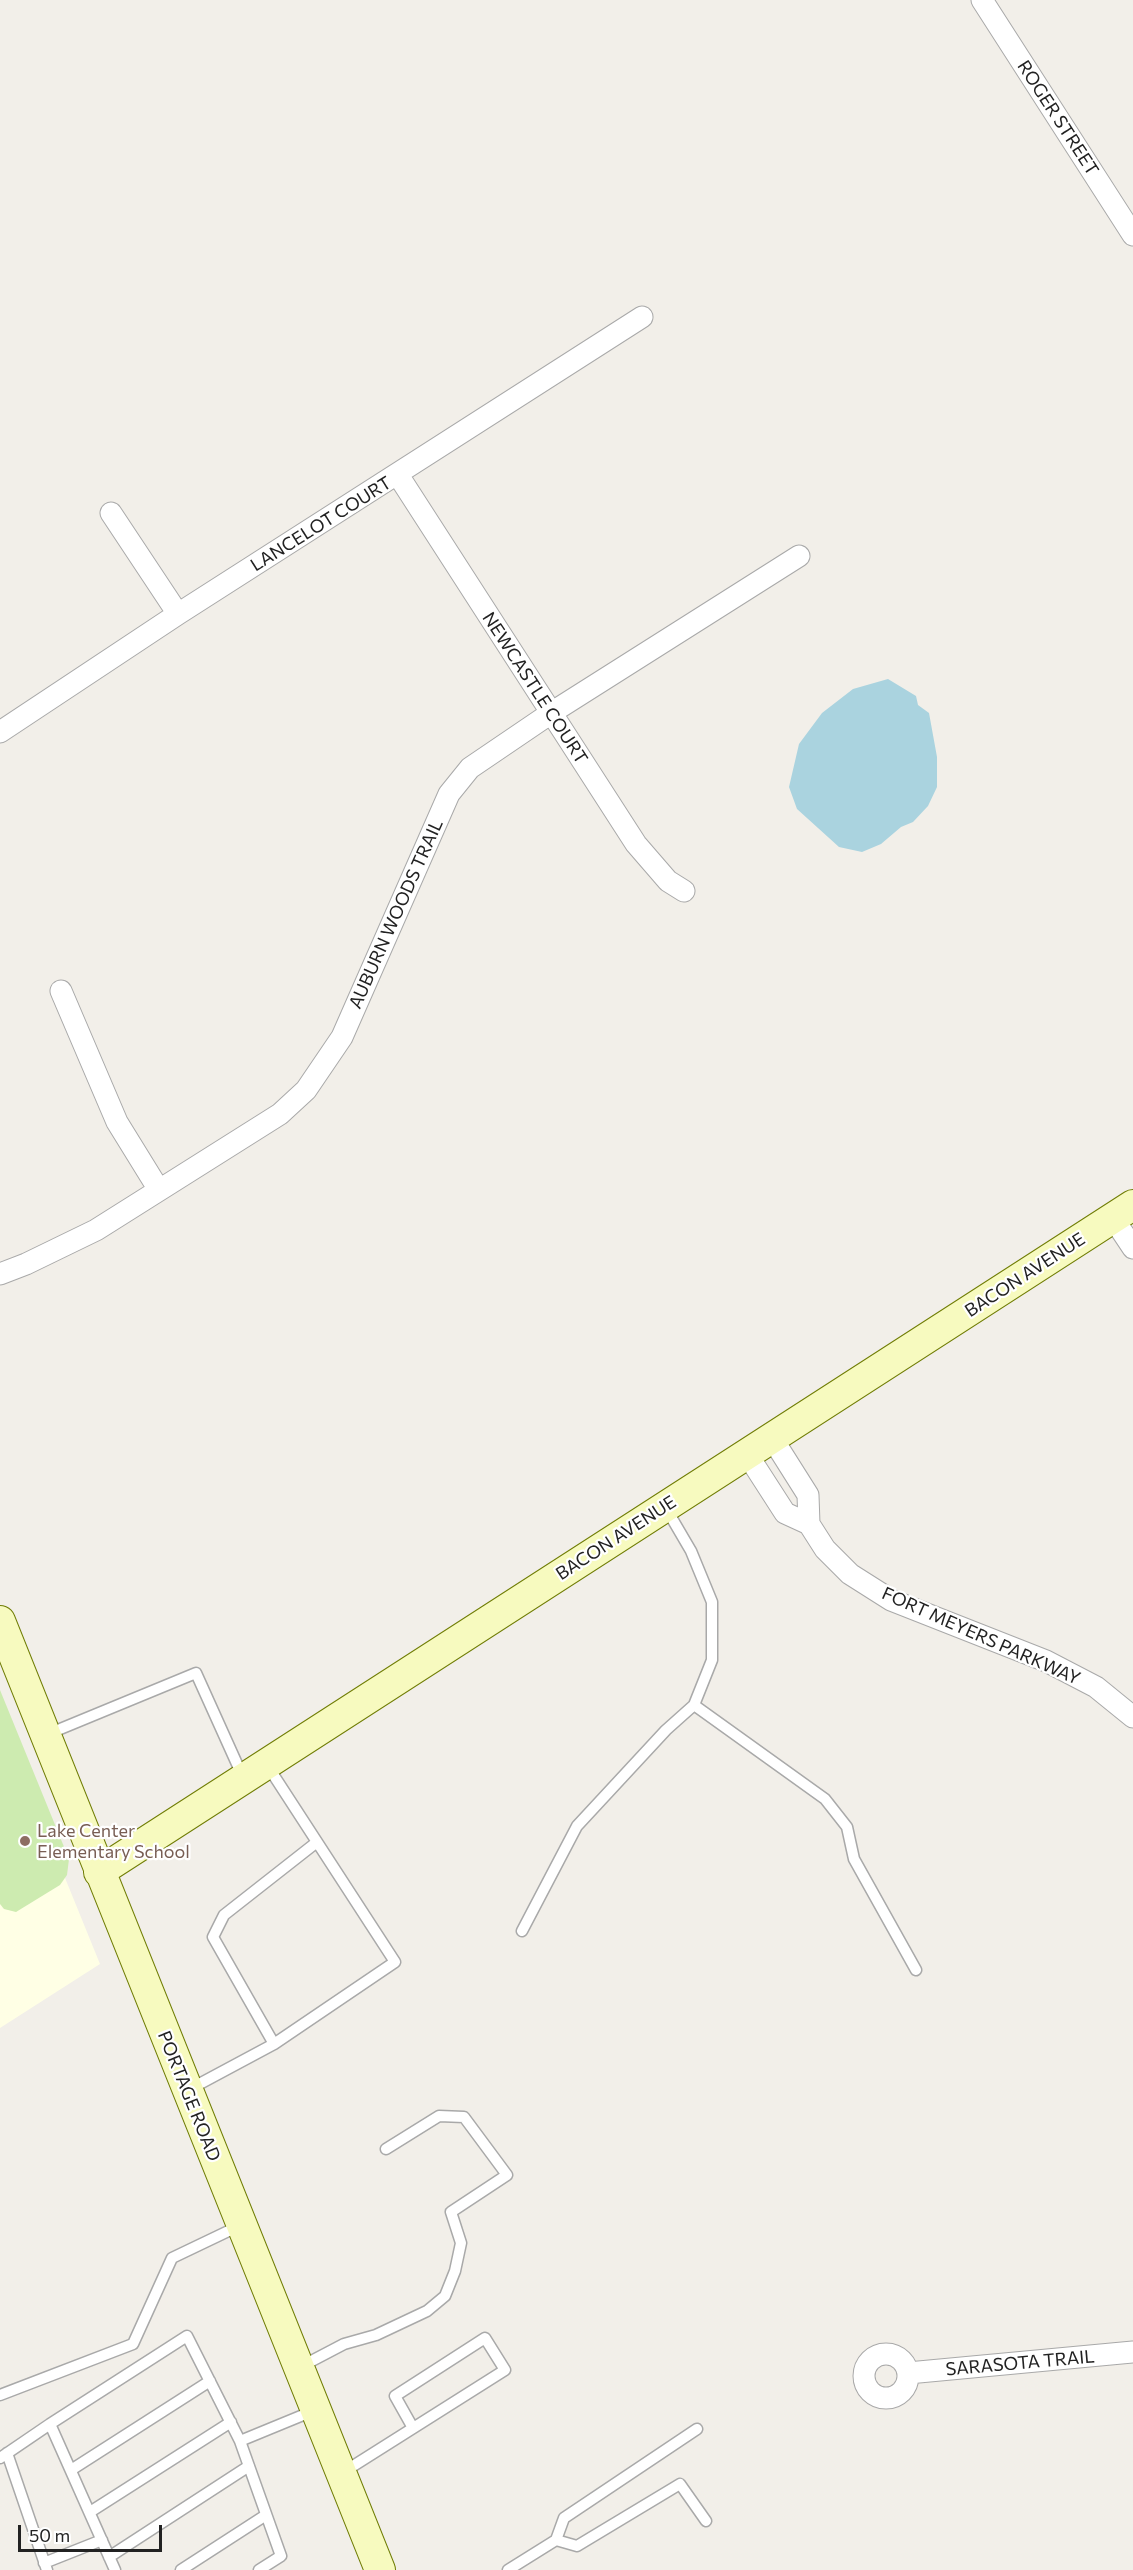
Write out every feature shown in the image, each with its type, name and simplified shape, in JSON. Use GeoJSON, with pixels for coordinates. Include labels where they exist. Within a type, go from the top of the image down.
{"type":"FeatureCollection","features":[{"type":"Feature","properties":{"kind":"street","name":"ROGER STREET"},"geometry":{"type":"LineString","coordinates":[[982,0],[1133,235]]}},
{"type":"Feature","properties":{"kind":"street","name":"LANCELOT COURT"},"geometry":{"type":"LineString","coordinates":[[0,732],[178,614],[642,317]]}},
{"type":"Feature","properties":{"kind":"street","name":"NEWCASTLE COURT"},"geometry":{"type":"LineString","coordinates":[[398,475],[636,844],[669,881],[684,891]]}},
{"type":"Feature","properties":{"kind":"street"},"geometry":{"type":"LineString","coordinates":[[111,513],[178,614]]}},
{"type":"Feature","properties":{"kind":"street","name":"AUBURN WOODS TRAIL"},"geometry":{"type":"LineString","coordinates":[[0,1274],[96,1230],[280,1114],[306,1090],[342,1037],[449,794],[470,768],[551,712],[799,556]]}},
{"type":"Feature","properties":{"kind":"street"},"geometry":{"type":"LineString","coordinates":[[61,991],[117,1122],[159,1190]]}},
{"type":"Feature","properties":{"kind":"street"},"geometry":{"type":"LineString","coordinates":[[1123,1212],[1133,1248]]}},
{"type":"Feature","properties":{"kind":"street","name":"BACON AVENUE"},"geometry":{"type":"LineString","coordinates":[[99,1872],[1123,1212]]}},
{"type":"Feature","properties":{"kind":"street","name":"FORT MEYERS PARKWAY"},"geometry":{"type":"LineString","coordinates":[[772,1438],[808,1495],[809,1524],[825,1549],[850,1574],[891,1600],[1046,1660],[1096,1687],[1133,1717]]}},
{"type":"Feature","properties":{"kind":"street","name":"FORT MEYERS PARKWAY"},"geometry":{"type":"LineString","coordinates":[[747,1454],[785,1513],[809,1524]]}},
{"type":"Feature","properties":{"kind":"street","name":"PORTAGE ROAD"},"geometry":{"type":"LineString","coordinates":[[0,1621],[380,2570]]}},
{"type":"Feature","properties":{"kind":"street","name":"SARASOTA TRAIL"},"geometry":{"type":"LineString","coordinates":[[908,2373],[1133,2352]]}},
{"type":"Feature","properties":{"kind":"lane"},"geometry":{"type":"LineString","coordinates":[[522,1930],[577,1826],[666,1730],[694,1705],[712,1660],[712,1602],[691,1551],[665,1507]]}},
{"type":"Feature","properties":{"kind":"lane"},"geometry":{"type":"LineString","coordinates":[[45,1735],[196,1673],[255,1771],[317,1842],[395,1962],[274,2044],[187,2090]]}},
{"type":"Feature","properties":{"kind":"lane"},"geometry":{"type":"LineString","coordinates":[[694,1705],[825,1799],[847,1827],[854,1859],[916,1970]]}},
{"type":"Feature","properties":{"kind":"lane"},"geometry":{"type":"LineString","coordinates":[[274,2044],[213,1937],[224,1915],[317,1842]]}},
{"type":"Feature","properties":{"kind":"lane"},"geometry":{"type":"LineString","coordinates":[[299,2367],[344,2344],[376,2335],[427,2311],[444,2296],[455,2271],[461,2243],[451,2212],[507,2175],[464,2117],[439,2116],[386,2149]]}},
{"type":"Feature","properties":{"kind":"lane"},"geometry":{"type":"LineString","coordinates":[[0,2395],[133,2344],[172,2258],[242,2225]]}},
{"type":"Feature","properties":{"kind":"lane"},"geometry":{"type":"LineString","coordinates":[[102,2540],[46,2567],[3,2456],[187,2336],[240,2441],[281,2556],[259,2570]]}},
{"type":"Feature","properties":{"kind":"lane"},"geometry":{"type":"LineString","coordinates":[[342,2473],[505,2370],[485,2338],[395,2396],[413,2428]]}},
{"type":"Feature","properties":{"kind":"lane"},"geometry":{"type":"LineString","coordinates":[[71,2470],[210,2381]]}},
{"type":"Feature","properties":{"kind":"lane"},"geometry":{"type":"LineString","coordinates":[[240,2441],[316,2409]]}},
{"type":"Feature","properties":{"kind":"lane"},"geometry":{"type":"LineString","coordinates":[[90,2512],[231,2422]]}},
{"type":"Feature","properties":{"kind":"lane"},"geometry":{"type":"LineString","coordinates":[[50,2424],[115,2570]]}},
{"type":"Feature","properties":{"kind":"lane"},"geometry":{"type":"LineString","coordinates":[[508,2570],[556,2540],[564,2518],[697,2429]]}},
{"type":"Feature","properties":{"kind":"lane"},"geometry":{"type":"LineString","coordinates":[[109,2557],[249,2466]]}},
{"type":"Feature","properties":{"kind":"lane"},"geometry":{"type":"LineString","coordinates":[[556,2540],[577,2546],[680,2484],[706,2521]]}},
{"type":"Feature","properties":{"kind":"lane"},"geometry":{"type":"LineString","coordinates":[[181,2570],[266,2515]]}},
{"type":"Feature","properties":{"kind":"shaded area","name":"Lake Center Elementary School"},"geometry":{"type":"Polygon","coordinates":[[[0,1718],[100,1964],[0,2028],[0,1718]]]}},
{"type":"Feature","properties":{"kind":"green space"},"geometry":{"type":"Polygon","coordinates":[[[0,1690],[69,1859],[67,1875],[60,1885],[16,1912],[4,1909],[0,1904],[0,1690]]]}},
{"type":"Feature","properties":{"kind":"water"},"geometry":{"type":"Polygon","coordinates":[[[888,679],[916,696],[918,705],[929,713],[937,757],[937,787],[928,806],[913,822],[901,827],[881,844],[862,852],[839,847],[797,809],[789,787],[799,744],[822,713],[853,689],[888,679]]]}},
{"type":"Feature","properties":{"kind":"place","name":"Lake Center Elementary School"},"geometry":{"type":"Point","coordinates":[25,1841]}}]}
